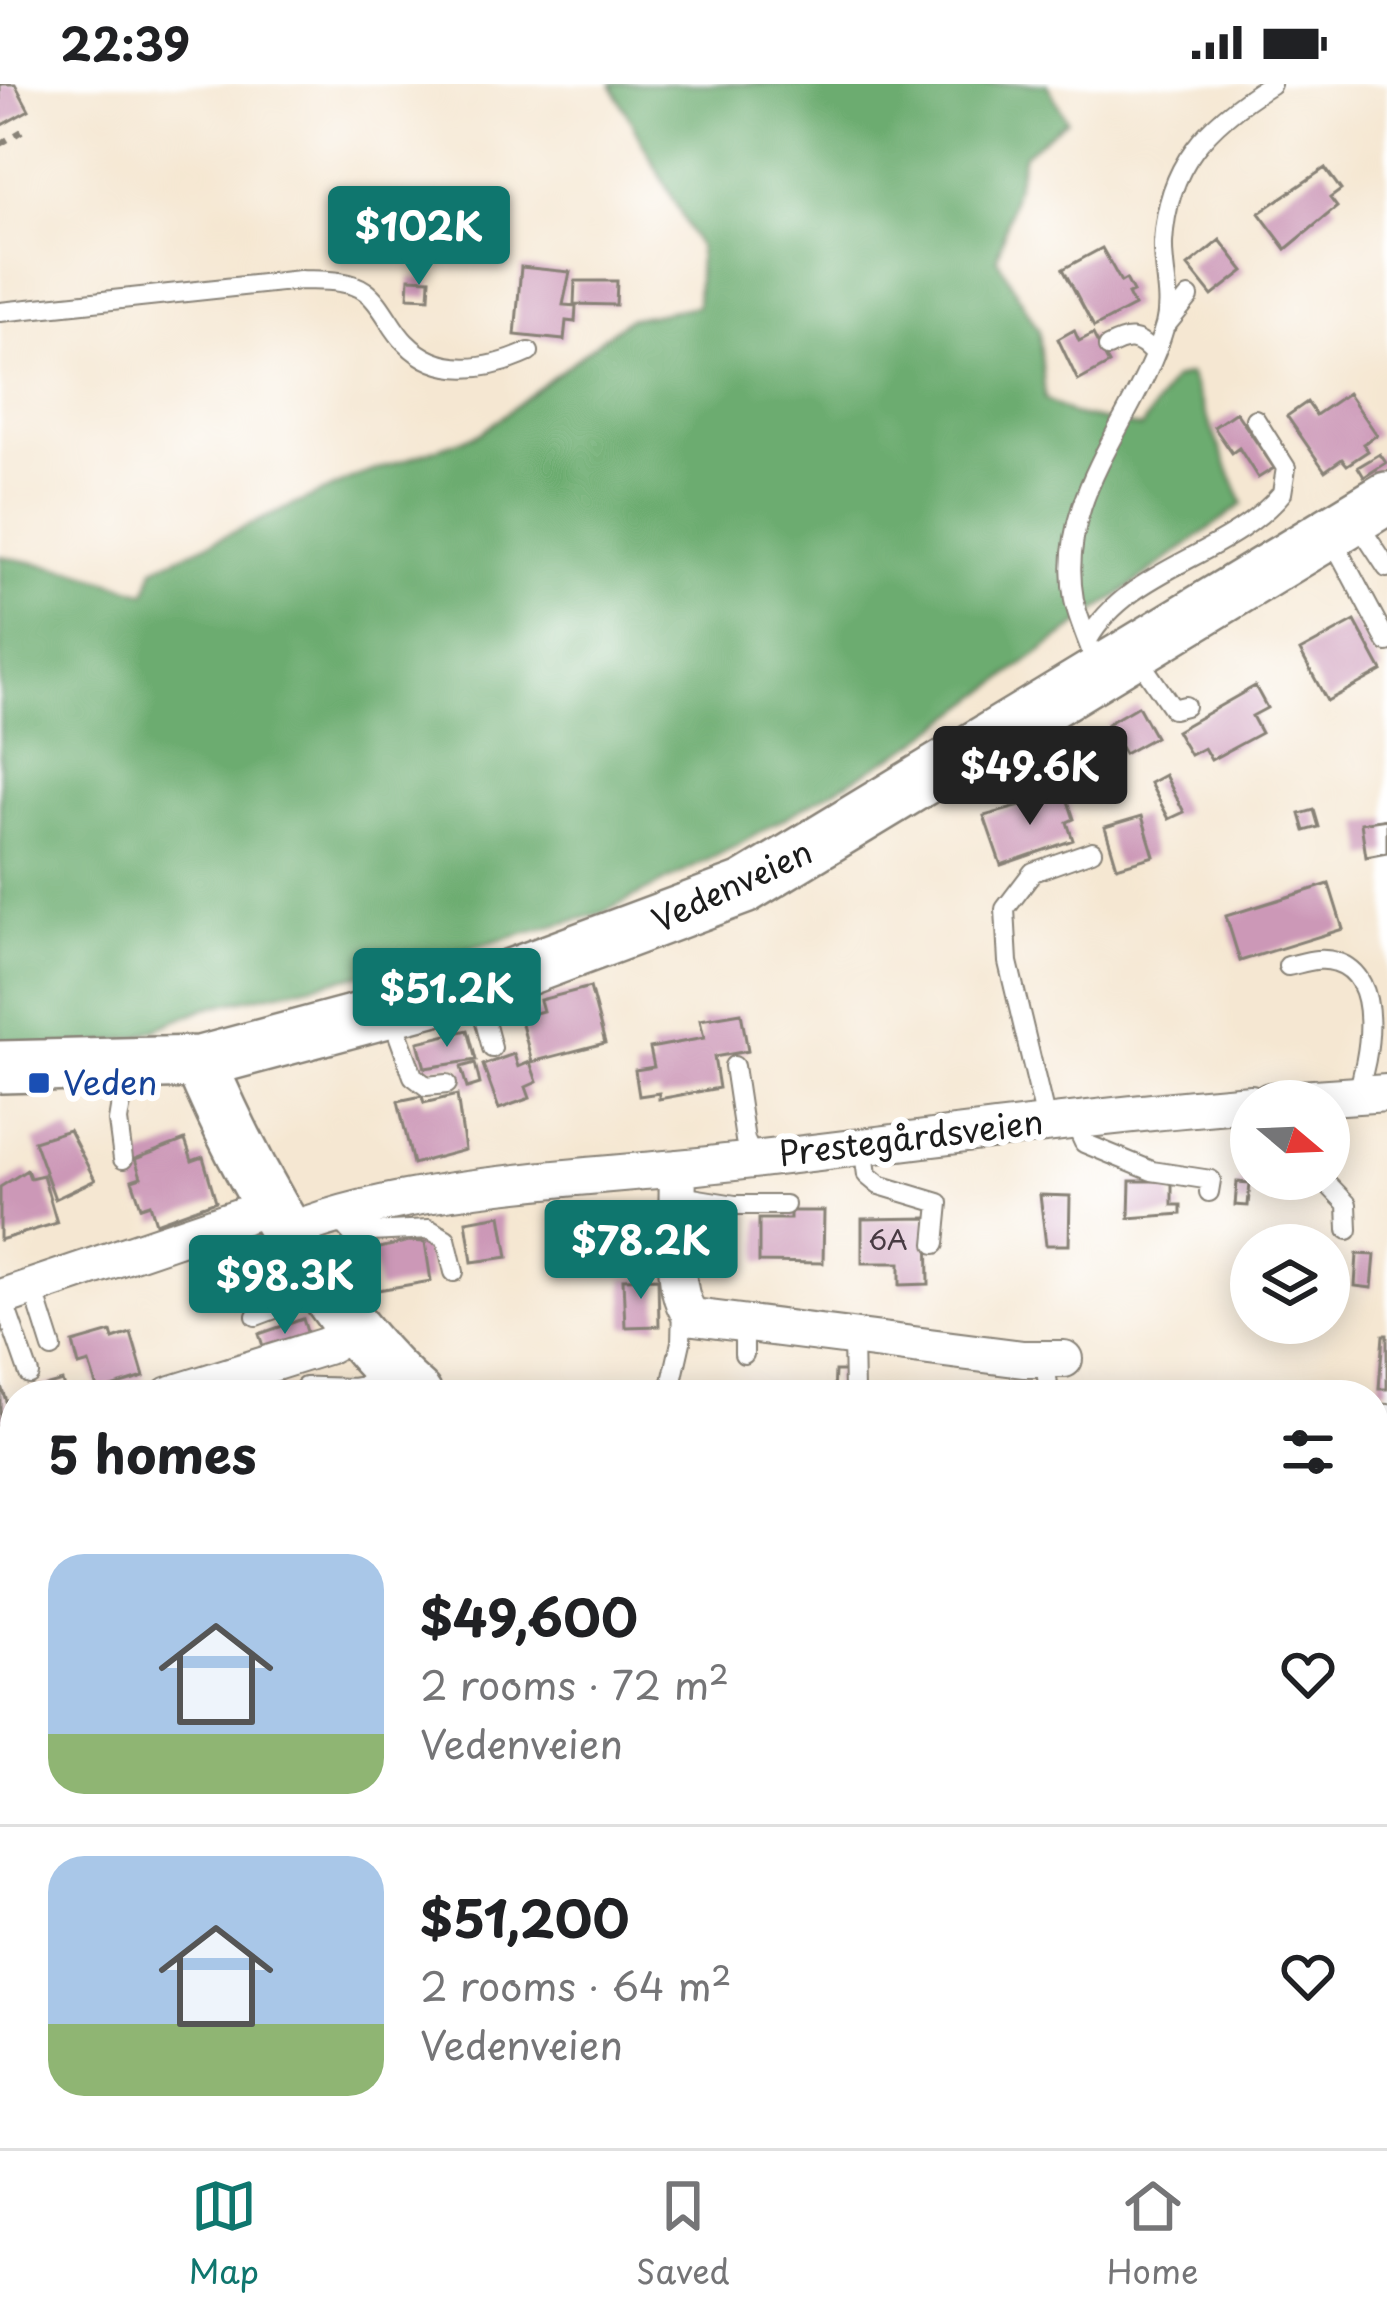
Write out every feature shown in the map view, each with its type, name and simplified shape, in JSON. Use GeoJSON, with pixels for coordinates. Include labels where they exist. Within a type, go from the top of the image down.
{"type":"FeatureCollection","features":[{"type":"Feature","properties":{"kind":"main road","name":"Vedenveien"},"geometry":{"type":"LineString","coordinates":[[0,1067],[127,1067],[200,1061],[476,988],[744,888],[1108,656],[1357,517]]}},
{"type":"Feature","properties":{"kind":"main road"},"geometry":{"type":"LineString","coordinates":[[200,1061],[234,1141],[299,1217],[318,1275],[355,1330],[401,1380]]}},
{"type":"Feature","properties":{"kind":"street","name":"Prestegårdsveien"},"geometry":{"type":"LineString","coordinates":[[12,1294],[299,1217],[576,1175],[679,1182],[752,1158],[1059,1119],[1230,1107]]}},
{"type":"Feature","properties":{"kind":"street"},"geometry":{"type":"LineString","coordinates":[[679,1182],[676,1289],[682,1308],[694,1317],[744,1341],[853,1339],[1052,1371]]}},
{"type":"Feature","properties":{"kind":"street"},"geometry":{"type":"LineString","coordinates":[[244,1380],[355,1330]]}},
{"type":"Feature","properties":{"kind":"lane"},"geometry":{"type":"LineString","coordinates":[[1164,328],[1163,244],[1174,177],[1198,142],[1271,84]]}},
{"type":"Feature","properties":{"kind":"lane"},"geometry":{"type":"LineString","coordinates":[[0,312],[300,280],[334,281],[365,290],[408,345],[446,369],[506,362],[529,352]]}},
{"type":"Feature","properties":{"kind":"lane"},"geometry":{"type":"LineString","coordinates":[[1185,706],[1173,709],[1108,656],[1075,602],[1071,551],[1088,482],[1164,328],[1189,296]]}},
{"type":"Feature","properties":{"kind":"lane"},"geometry":{"type":"LineString","coordinates":[[1108,347],[1125,338],[1141,340],[1153,353]]}},
{"type":"Feature","properties":{"kind":"lane"},"geometry":{"type":"LineString","coordinates":[[1108,656],[1104,613],[1198,555],[1282,493],[1286,468],[1255,419]]}},
{"type":"Feature","properties":{"kind":"lane"},"geometry":{"type":"LineString","coordinates":[[1357,517],[1387,568]]}},
{"type":"Feature","properties":{"kind":"lane"},"geometry":{"type":"LineString","coordinates":[[1357,517],[1387,642]]}},
{"type":"Feature","properties":{"kind":"lane"},"geometry":{"type":"LineString","coordinates":[[1092,851],[1033,872],[1005,910],[1008,962],[1059,1119],[1084,1143],[1152,1172],[1211,1180],[1209,1192]]}},
{"type":"Feature","properties":{"kind":"lane"},"geometry":{"type":"LineString","coordinates":[[1288,966],[1322,959],[1341,962],[1355,974],[1367,1006],[1372,1094]]}},
{"type":"Feature","properties":{"kind":"lane"},"geometry":{"type":"LineString","coordinates":[[476,988],[492,1048]]}},
{"type":"Feature","properties":{"kind":"lane"},"geometry":{"type":"LineString","coordinates":[[390,1011],[412,1076],[426,1086],[447,1084]]}},
{"type":"Feature","properties":{"kind":"lane"},"geometry":{"type":"LineString","coordinates":[[734,1066],[752,1158]]}},
{"type":"Feature","properties":{"kind":"lane"},"geometry":{"type":"LineString","coordinates":[[123,1159],[118,1121],[127,1067]]}},
{"type":"Feature","properties":{"kind":"lane"},"geometry":{"type":"LineString","coordinates":[[863,1145],[867,1174],[879,1185],[939,1203],[935,1244]]}},
{"type":"Feature","properties":{"kind":"lane"},"geometry":{"type":"LineString","coordinates":[[679,1182],[735,1205],[785,1204]]}},
{"type":"Feature","properties":{"kind":"lane"},"geometry":{"type":"LineString","coordinates":[[299,1217],[351,1234],[429,1228],[446,1239],[454,1272]]}},
{"type":"Feature","properties":{"kind":"lane"},"geometry":{"type":"LineString","coordinates":[[256,1316],[280,1307],[318,1275]]}},
{"type":"Feature","properties":{"kind":"lane"},"geometry":{"type":"LineString","coordinates":[[12,1294],[52,1348]]}},
{"type":"Feature","properties":{"kind":"lane"},"geometry":{"type":"LineString","coordinates":[[12,1294],[29,1374]]}},
{"type":"Feature","properties":{"kind":"lane"},"geometry":{"type":"LineString","coordinates":[[672,1380],[682,1308]]}},
{"type":"Feature","properties":{"kind":"lane"},"geometry":{"type":"LineString","coordinates":[[853,1339],[854,1380]]}},
{"type":"Feature","properties":{"kind":"path"},"geometry":{"type":"LineString","coordinates":[[0,144],[22,131]]}},
{"type":"Feature","properties":{"kind":"green space"},"geometry":{"type":"Polygon","coordinates":[[[611,84],[1047,84],[1067,120],[1024,154],[997,258],[1039,331],[1045,399],[1072,414],[1141,428],[1172,380],[1189,374],[1243,504],[916,743],[738,845],[602,913],[424,961],[205,1008],[138,1037],[49,1052],[0,1050],[0,556],[71,570],[146,593],[154,568],[356,477],[481,433],[628,319],[697,306],[699,248],[611,84]]]}},
{"type":"Feature","properties":{"kind":"building"},"geometry":{"type":"Polygon","coordinates":[[[0,84],[15,84],[29,110],[0,126],[0,84]]]}},
{"type":"Feature","properties":{"kind":"building"},"geometry":{"type":"Polygon","coordinates":[[[1325,168],[1341,190],[1330,198],[1337,207],[1286,249],[1259,213],[1325,168]]]}},
{"type":"Feature","properties":{"kind":"building"},"geometry":{"type":"Polygon","coordinates":[[[1220,240],[1244,271],[1212,296],[1188,266],[1220,240]]]}},
{"type":"Feature","properties":{"kind":"building"},"geometry":{"type":"Polygon","coordinates":[[[1102,248],[1121,282],[1126,279],[1134,306],[1094,327],[1063,269],[1102,248]]]}},
{"type":"Feature","properties":{"kind":"building"},"geometry":{"type":"Polygon","coordinates":[[[521,267],[570,272],[563,305],[576,306],[575,322],[566,321],[564,340],[515,335],[521,267]]]}},
{"type":"Feature","properties":{"kind":"building"},"geometry":{"type":"Polygon","coordinates":[[[409,278],[430,279],[429,298],[408,297],[409,278]]]}},
{"type":"Feature","properties":{"kind":"building"},"geometry":{"type":"Polygon","coordinates":[[[575,281],[617,281],[616,305],[574,304],[575,281]]]}},
{"type":"Feature","properties":{"kind":"building"},"geometry":{"type":"Polygon","coordinates":[[[1074,330],[1079,341],[1093,334],[1109,364],[1078,381],[1058,339],[1074,330]]]}},
{"type":"Feature","properties":{"kind":"building"},"geometry":{"type":"Polygon","coordinates":[[[1348,393],[1377,435],[1363,444],[1368,451],[1347,465],[1342,459],[1325,471],[1287,416],[1307,402],[1316,415],[1348,393]]]}},
{"type":"Feature","properties":{"kind":"building"},"geometry":{"type":"Polygon","coordinates":[[[1236,412],[1274,468],[1258,478],[1239,448],[1232,453],[1214,427],[1236,412]]]}},
{"type":"Feature","properties":{"kind":"building"},"geometry":{"type":"Polygon","coordinates":[[[1380,454],[1386,463],[1364,477],[1358,467],[1380,454]]]}},
{"type":"Feature","properties":{"kind":"building"},"geometry":{"type":"Polygon","coordinates":[[[1355,621],[1382,671],[1327,701],[1300,651],[1355,621]]]}},
{"type":"Feature","properties":{"kind":"building"},"geometry":{"type":"Polygon","coordinates":[[[1255,686],[1267,708],[1252,716],[1261,733],[1211,760],[1204,748],[1190,755],[1176,731],[1255,686]]]}},
{"type":"Feature","properties":{"kind":"building"},"geometry":{"type":"Polygon","coordinates":[[[1138,706],[1155,737],[1124,754],[1107,724],[1138,706]]]}},
{"type":"Feature","properties":{"kind":"building"},"geometry":{"type":"Polygon","coordinates":[[[1165,775],[1184,812],[1169,819],[1150,783],[1165,775]]]}},
{"type":"Feature","properties":{"kind":"building"},"geometry":{"type":"Polygon","coordinates":[[[1058,796],[1067,798],[1074,819],[1067,822],[1073,840],[1001,865],[984,816],[1058,796]]]}},
{"type":"Feature","properties":{"kind":"building"},"geometry":{"type":"Polygon","coordinates":[[[1314,810],[1319,827],[1305,831],[1300,814],[1314,810]]]}},
{"type":"Feature","properties":{"kind":"building"},"geometry":{"type":"Polygon","coordinates":[[[1142,816],[1154,856],[1117,867],[1105,827],[1142,816]]]}},
{"type":"Feature","properties":{"kind":"building"},"geometry":{"type":"Polygon","coordinates":[[[1387,819],[1387,853],[1366,857],[1361,823],[1387,819]]]}},
{"type":"Feature","properties":{"kind":"building"},"geometry":{"type":"Polygon","coordinates":[[[1329,884],[1343,929],[1240,961],[1226,916],[1329,884]]]}},
{"type":"Feature","properties":{"kind":"building"},"geometry":{"type":"Polygon","coordinates":[[[590,987],[605,1043],[532,1062],[520,1017],[543,1011],[540,1000],[590,987]]]}},
{"type":"Feature","properties":{"kind":"building"},"geometry":{"type":"Polygon","coordinates":[[[741,1013],[748,1051],[714,1057],[719,1088],[659,1099],[659,1093],[639,1096],[635,1070],[654,1067],[650,1048],[704,1038],[700,1020],[741,1013]]]}},
{"type":"Feature","properties":{"kind":"building"},"geometry":{"type":"Polygon","coordinates":[[[468,1030],[476,1060],[425,1068],[418,1042],[468,1030]]]}},
{"type":"Feature","properties":{"kind":"building"},"geometry":{"type":"Polygon","coordinates":[[[514,1054],[518,1067],[530,1062],[537,1082],[526,1087],[530,1098],[499,1109],[483,1065],[514,1054]]]}},
{"type":"Feature","properties":{"kind":"building"},"geometry":{"type":"Polygon","coordinates":[[[475,1063],[480,1084],[467,1088],[461,1067],[475,1063]]]}},
{"type":"Feature","properties":{"kind":"building"},"geometry":{"type":"Polygon","coordinates":[[[457,1095],[465,1150],[413,1164],[398,1101],[422,1096],[424,1103],[457,1095]]]}},
{"type":"Feature","properties":{"kind":"building"},"geometry":{"type":"Polygon","coordinates":[[[69,1130],[95,1180],[55,1199],[34,1141],[69,1130]]]}},
{"type":"Feature","properties":{"kind":"building"},"geometry":{"type":"Polygon","coordinates":[[[185,1140],[192,1161],[203,1157],[216,1201],[156,1223],[150,1204],[141,1207],[132,1180],[141,1177],[135,1159],[185,1140]]]}},
{"type":"Feature","properties":{"kind":"building"},"geometry":{"type":"Polygon","coordinates":[[[27,1170],[30,1178],[43,1175],[57,1223],[0,1240],[0,1187],[27,1170]]]}},
{"type":"Feature","properties":{"kind":"building"},"geometry":{"type":"Polygon","coordinates":[[[1130,1181],[1172,1181],[1172,1205],[1181,1205],[1181,1214],[1129,1218],[1130,1181]]]}},
{"type":"Feature","properties":{"kind":"building"},"geometry":{"type":"Polygon","coordinates":[[[1040,1195],[1070,1196],[1069,1245],[1046,1245],[1040,1195]]]}},
{"type":"Feature","properties":{"kind":"building"},"geometry":{"type":"Polygon","coordinates":[[[648,1208],[650,1255],[595,1257],[593,1211],[648,1208]]]}},
{"type":"Feature","properties":{"kind":"building"},"geometry":{"type":"Polygon","coordinates":[[[790,1211],[824,1211],[823,1263],[759,1262],[759,1219],[790,1219],[790,1211]]]}},
{"type":"Feature","properties":{"kind":"building"},"geometry":{"type":"Polygon","coordinates":[[[501,1215],[508,1257],[472,1262],[466,1221],[501,1215]]]}},
{"type":"Feature","properties":{"kind":"building"},"geometry":{"type":"Polygon","coordinates":[[[928,1218],[929,1284],[900,1285],[900,1263],[862,1263],[862,1219],[928,1218]]]}},
{"type":"Feature","properties":{"kind":"building"},"geometry":{"type":"Polygon","coordinates":[[[235,1231],[238,1238],[256,1231],[272,1276],[219,1295],[213,1278],[204,1281],[198,1264],[207,1261],[202,1250],[235,1231]]]}},
{"type":"Feature","properties":{"kind":"building"},"geometry":{"type":"Polygon","coordinates":[[[425,1242],[431,1281],[378,1290],[372,1250],[425,1242]]]}},
{"type":"Feature","properties":{"kind":"building"},"geometry":{"type":"Polygon","coordinates":[[[1357,1254],[1375,1255],[1372,1288],[1355,1286],[1357,1254]]]}},
{"type":"Feature","properties":{"kind":"building"},"geometry":{"type":"Polygon","coordinates":[[[658,1278],[659,1326],[625,1327],[623,1279],[658,1278]]]}},
{"type":"Feature","properties":{"kind":"building"},"geometry":{"type":"Polygon","coordinates":[[[303,1319],[310,1341],[266,1355],[259,1334],[303,1319]]]}},
{"type":"Feature","properties":{"kind":"building"},"geometry":{"type":"Polygon","coordinates":[[[111,1332],[113,1339],[131,1333],[144,1377],[94,1380],[89,1363],[79,1366],[73,1343],[111,1332]]]}},
{"type":"Feature","properties":{"kind":"building"},"geometry":{"type":"Polygon","coordinates":[[[1383,1335],[1387,1335],[1387,1380],[1380,1380],[1383,1335]]]}},
{"type":"Feature","properties":{"kind":"building"},"geometry":{"type":"Polygon","coordinates":[[[835,1371],[850,1371],[850,1380],[835,1380],[835,1371]]]}},
{"type":"Feature","properties":{"kind":"place","name":"Veden"},"geometry":{"type":"Point","coordinates":[39,1083]}}]}
